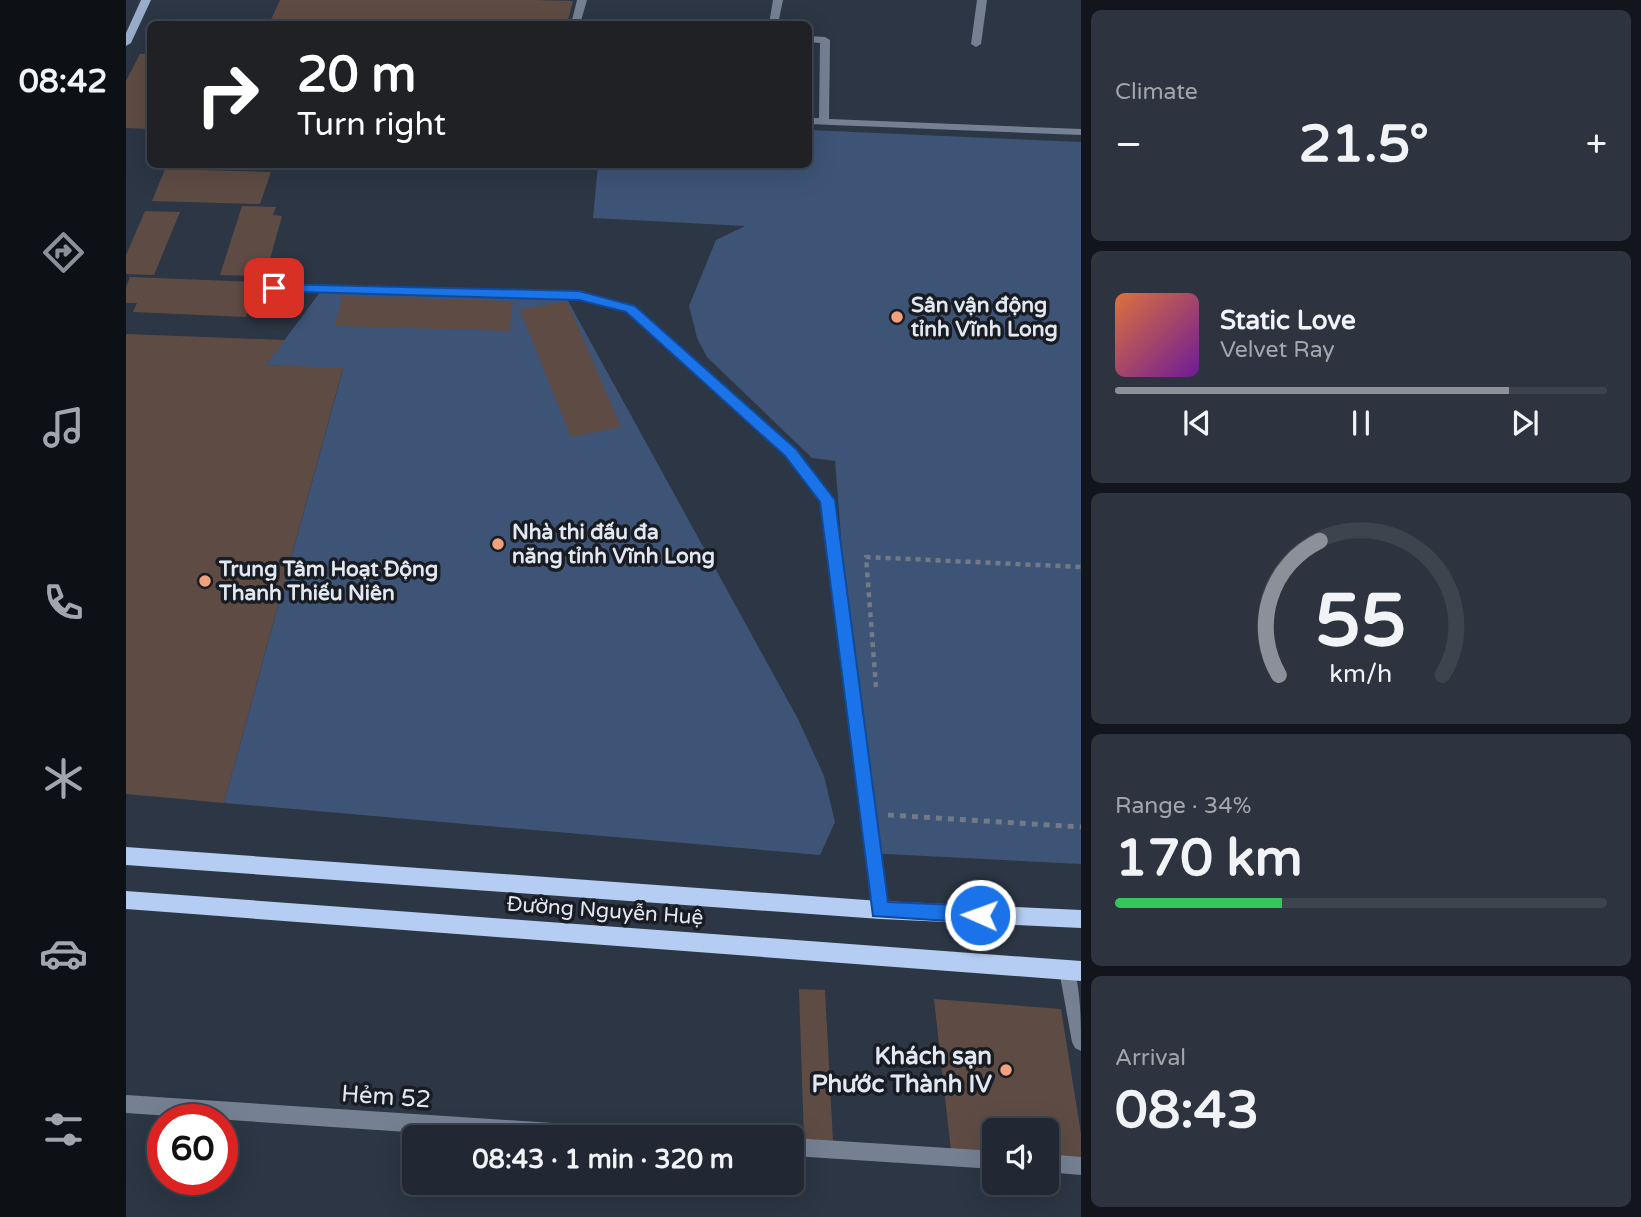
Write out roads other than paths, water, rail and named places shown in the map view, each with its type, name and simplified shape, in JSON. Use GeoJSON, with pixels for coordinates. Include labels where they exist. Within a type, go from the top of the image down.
{"type":"FeatureCollection","features":[{"type":"Feature","properties":{"kind":"main road"},"geometry":{"type":"LineString","coordinates":[[126,43],[146,0]]}},
{"type":"Feature","properties":{"kind":"main road","name":"Đường Nguyễn Huệ"},"geometry":{"type":"LineString","coordinates":[[126,856],[880,910],[1081,919]]}},
{"type":"Feature","properties":{"kind":"main road","name":"Đường Nguyễn Huệ"},"geometry":{"type":"LineString","coordinates":[[126,900],[1074,971]]}},
{"type":"Feature","properties":{"kind":"street"},"geometry":{"type":"LineString","coordinates":[[576,21],[582,0]]}},
{"type":"Feature","properties":{"kind":"street"},"geometry":{"type":"LineString","coordinates":[[774,21],[778,0]]}},
{"type":"Feature","properties":{"kind":"street"},"geometry":{"type":"LineString","coordinates":[[976,44],[982,0]]}},
{"type":"Feature","properties":{"kind":"street"},"geometry":{"type":"LineString","coordinates":[[812,39],[825,40],[824,121]]}},
{"type":"Feature","properties":{"kind":"street"},"geometry":{"type":"LineString","coordinates":[[812,121],[1081,132]]}},
{"type":"Feature","properties":{"kind":"street"},"geometry":{"type":"LineString","coordinates":[[274,288],[579,296],[631,309],[790,453],[827,500],[880,910]]}},
{"type":"Feature","properties":{"kind":"street"},"geometry":{"type":"LineString","coordinates":[[1074,971],[1081,1042]]}},
{"type":"Feature","properties":{"kind":"street","name":"Hẻm 52"},"geometry":{"type":"LineString","coordinates":[[126,1104],[445,1125]]}},
{"type":"Feature","properties":{"kind":"street"},"geometry":{"type":"LineString","coordinates":[[804,1148],[982,1159]]}},
{"type":"Feature","properties":{"kind":"street"},"geometry":{"type":"LineString","coordinates":[[1059,1164],[1081,1166]]}},
{"type":"Feature","properties":{"kind":"place","name":"Sân vận động tỉnh Vĩnh Long"},"geometry":{"type":"Point","coordinates":[897,317]}},
{"type":"Feature","properties":{"kind":"place","name":"Nhà thi đấu đa năng tỉnh Vĩnh Long"},"geometry":{"type":"Point","coordinates":[498,544]}},
{"type":"Feature","properties":{"kind":"place","name":"Trung Tâm Hoạt Động Thanh Thiếu Niên"},"geometry":{"type":"Point","coordinates":[205,581]}},
{"type":"Feature","properties":{"kind":"place","name":"Khách sạn Phước Thành IV"},"geometry":{"type":"Point","coordinates":[1006,1070]}}]}
